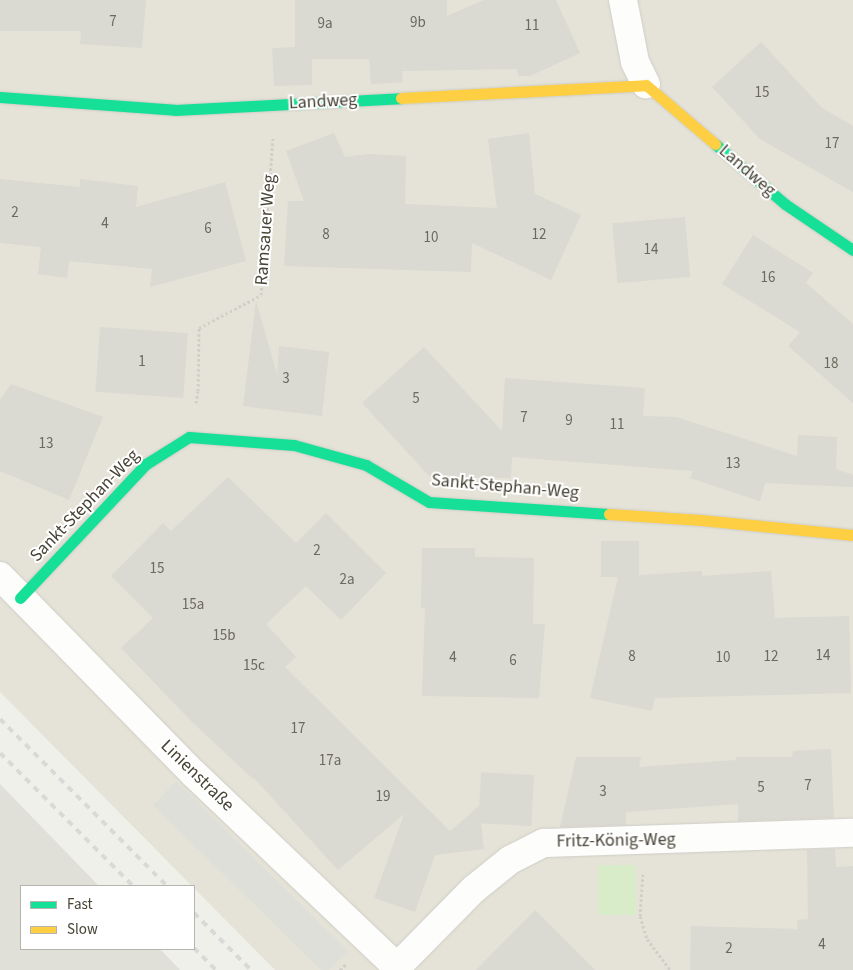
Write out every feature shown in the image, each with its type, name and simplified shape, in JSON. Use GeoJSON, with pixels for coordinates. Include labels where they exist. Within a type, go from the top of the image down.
{"type":"FeatureCollection","features":[{"type":"Feature","properties":{"kind":"street","name":"Landweg"},"geometry":{"type":"LineString","coordinates":[[623,0],[635,62],[646,85],[785,204],[853,250]]}},
{"type":"Feature","properties":{"kind":"street","name":"Landweg"},"geometry":{"type":"LineString","coordinates":[[0,97],[175,110],[646,85]]}},
{"type":"Feature","properties":{"kind":"street","name":"Sankt-Stephan-Weg"},"geometry":{"type":"LineString","coordinates":[[20,598],[146,464],[189,437],[294,445],[366,465],[429,502],[691,519],[853,535]]}},
{"type":"Feature","properties":{"kind":"street","name":"Linienstraße"},"geometry":{"type":"LineString","coordinates":[[0,576],[194,773],[398,968]]}},
{"type":"Feature","properties":{"kind":"street","name":"Fritz-König-Weg"},"geometry":{"type":"LineString","coordinates":[[398,968],[474,889],[510,860],[544,843],[853,833]]}},
{"type":"Feature","properties":{"kind":"path","name":"Ramsauer Weg"},"geometry":{"type":"LineString","coordinates":[[189,437],[198,391],[199,328],[261,295],[276,104]]}},
{"type":"Feature","properties":{"kind":"path"},"geometry":{"type":"LineString","coordinates":[[645,841],[640,916],[648,939],[670,970]]}},
{"type":"Feature","properties":{"kind":"shaded area"},"geometry":{"type":"Polygon","coordinates":[[[0,0],[853,0],[853,970],[275,970],[195,889],[195,885],[191,885],[0,692],[0,0]]]}},
{"type":"Feature","properties":{"kind":"shaded area"},"geometry":{"type":"Polygon","coordinates":[[[176,781],[348,951],[329,970],[321,970],[153,805],[176,781]]]}},
{"type":"Feature","properties":{"kind":"shaded area"},"geometry":{"type":"Polygon","coordinates":[[[0,784],[98,885],[20,885],[20,950],[161,950],[180,970],[0,970],[0,784]]]}},
{"type":"Feature","properties":{"kind":"green space"},"geometry":{"type":"Polygon","coordinates":[[[598,865],[636,865],[636,915],[598,915],[598,865]]]}},
{"type":"Feature","properties":{"kind":"building"},"geometry":{"type":"Polygon","coordinates":[[[0,0],[146,0],[142,48],[80,44],[81,31],[0,31],[0,0]]]}},
{"type":"Feature","properties":{"kind":"building"},"geometry":{"type":"Polygon","coordinates":[[[295,0],[447,0],[447,16],[484,0],[556,0],[580,53],[530,76],[519,76],[516,69],[402,71],[403,82],[374,84],[371,84],[369,59],[312,59],[312,85],[274,86],[272,48],[295,47],[295,0]]]}},
{"type":"Feature","properties":{"kind":"building"},"geometry":{"type":"Polygon","coordinates":[[[761,42],[822,108],[853,126],[853,192],[760,139],[712,87],[761,42]]]}},
{"type":"Feature","properties":{"kind":"building"},"geometry":{"type":"Polygon","coordinates":[[[334,133],[345,157],[369,154],[406,156],[405,204],[497,208],[488,139],[529,133],[535,194],[581,215],[551,280],[472,243],[471,272],[284,266],[288,201],[304,201],[286,151],[334,133]]]}},
{"type":"Feature","properties":{"kind":"building"},"geometry":{"type":"Polygon","coordinates":[[[0,179],[80,187],[80,179],[138,186],[136,207],[225,182],[246,261],[150,287],[152,269],[69,261],[67,278],[38,274],[41,247],[0,243],[0,179]]]}},
{"type":"Feature","properties":{"kind":"building"},"geometry":{"type":"Polygon","coordinates":[[[685,217],[690,277],[618,283],[612,223],[685,217]]]}},
{"type":"Feature","properties":{"kind":"building"},"geometry":{"type":"Polygon","coordinates":[[[753,235],[813,273],[806,283],[853,324],[853,403],[788,346],[800,332],[722,284],[753,235]]]}},
{"type":"Feature","properties":{"kind":"building"},"geometry":{"type":"Polygon","coordinates":[[[256,301],[277,374],[279,346],[329,352],[322,416],[243,406],[256,301]]]}},
{"type":"Feature","properties":{"kind":"building"},"geometry":{"type":"Polygon","coordinates":[[[100,327],[188,333],[183,398],[95,392],[100,327]]]}},
{"type":"Feature","properties":{"kind":"building"},"geometry":{"type":"Polygon","coordinates":[[[424,347],[502,431],[505,378],[645,388],[643,416],[676,417],[797,456],[798,435],[837,437],[836,469],[853,475],[853,487],[765,483],[760,501],[690,478],[693,471],[512,457],[511,478],[430,477],[362,403],[424,347]]]}},
{"type":"Feature","properties":{"kind":"building"},"geometry":{"type":"Polygon","coordinates":[[[11,384],[103,417],[69,500],[0,471],[0,400],[11,384]]]}},
{"type":"Feature","properties":{"kind":"building"},"geometry":{"type":"Polygon","coordinates":[[[228,477],[296,543],[326,513],[386,573],[341,620],[306,586],[266,624],[296,657],[285,667],[450,831],[479,806],[484,849],[435,855],[415,912],[374,898],[404,814],[338,870],[254,778],[191,721],[121,648],[153,618],[111,576],[163,523],[171,531],[228,477]]]}},
{"type":"Feature","properties":{"kind":"building"},"geometry":{"type":"Polygon","coordinates":[[[601,541],[639,541],[639,575],[702,571],[702,576],[771,571],[775,618],[849,616],[851,693],[655,698],[652,711],[590,698],[618,577],[601,577],[601,541]]]}},
{"type":"Feature","properties":{"kind":"building"},"geometry":{"type":"Polygon","coordinates":[[[422,548],[475,548],[475,557],[534,558],[533,624],[545,624],[539,698],[422,696],[425,607],[421,609],[422,548]]]}},
{"type":"Feature","properties":{"kind":"building"},"geometry":{"type":"Polygon","coordinates":[[[831,749],[834,818],[738,821],[738,804],[626,812],[626,825],[560,827],[576,757],[641,757],[639,767],[736,760],[736,757],[792,757],[793,751],[831,749]]]}},
{"type":"Feature","properties":{"kind":"building"},"geometry":{"type":"Polygon","coordinates":[[[481,772],[534,775],[531,826],[478,823],[481,772]]]}},
{"type":"Feature","properties":{"kind":"building"},"geometry":{"type":"Polygon","coordinates":[[[835,849],[836,867],[853,866],[853,970],[690,970],[691,926],[798,929],[797,920],[808,919],[807,850],[835,849]]]}},
{"type":"Feature","properties":{"kind":"building"},"geometry":{"type":"Polygon","coordinates":[[[535,910],[595,970],[476,970],[535,910]]]}},
{"type":"Feature","properties":{"kind":"railway"},"geometry":{"type":"LineString","coordinates":[[0,719],[166,885]]}},
{"type":"Feature","properties":{"kind":"railway"},"geometry":{"type":"LineString","coordinates":[[0,753],[132,885]]}},
{"type":"Feature","properties":{"kind":"railway"},"geometry":{"type":"LineString","coordinates":[[195,914],[251,970]]}},
{"type":"Feature","properties":{"kind":"railway"},"geometry":{"type":"LineString","coordinates":[[195,949],[216,970]]}},
{"type":"Feature","properties":{"kind":"traffic: fast"},"geometry":{"type":"LineString","coordinates":[[0,97],[175,110],[401,98]]}},
{"type":"Feature","properties":{"kind":"traffic: fast"},"geometry":{"type":"LineString","coordinates":[[715,144],[785,204],[853,250]]}},
{"type":"Feature","properties":{"kind":"traffic: fast"},"geometry":{"type":"LineString","coordinates":[[20,598],[146,464],[189,437],[294,445],[366,465],[429,502],[609,514]]}},
{"type":"Feature","properties":{"kind":"traffic: slow"},"geometry":{"type":"LineString","coordinates":[[401,98],[646,85],[715,144]]}},
{"type":"Feature","properties":{"kind":"traffic: slow"},"geometry":{"type":"LineString","coordinates":[[609,514],[701,520],[853,535]]}}]}
